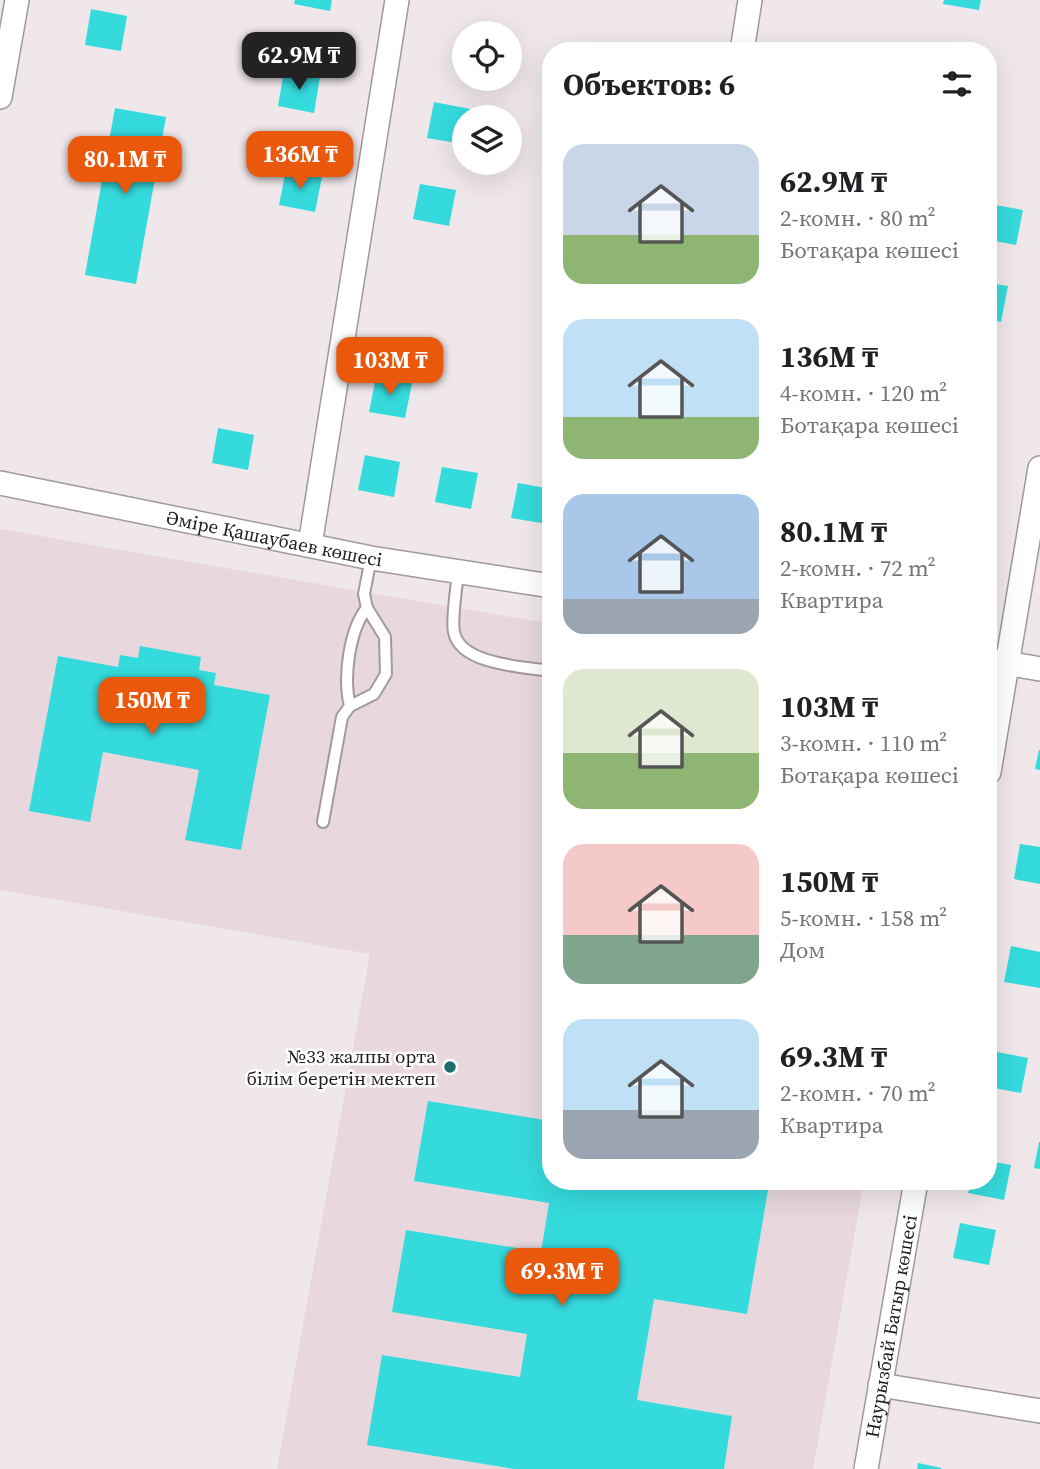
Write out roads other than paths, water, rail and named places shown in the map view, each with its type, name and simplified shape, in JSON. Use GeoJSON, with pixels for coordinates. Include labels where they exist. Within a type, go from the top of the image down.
{"type":"FeatureCollection","features":[{"type":"Feature","properties":{"kind":"street"},"geometry":{"type":"LineString","coordinates":[[0,97],[17,0]]}},
{"type":"Feature","properties":{"kind":"street"},"geometry":{"type":"LineString","coordinates":[[310,545],[397,0]]}},
{"type":"Feature","properties":{"kind":"street"},"geometry":{"type":"LineString","coordinates":[[743,42],[750,0]]}},
{"type":"Feature","properties":{"kind":"street"},"geometry":{"type":"LineString","coordinates":[[1040,468],[998,661],[1040,670]]}},
{"type":"Feature","properties":{"kind":"street","name":"Әміре Қашаубаев көшесі"},"geometry":{"type":"LineString","coordinates":[[0,483],[371,558],[542,585]]}},
{"type":"Feature","properties":{"kind":"street","name":"Наурызбай Батыр көшесі"},"geometry":{"type":"LineString","coordinates":[[866,1469],[914,1190]]}},
{"type":"Feature","properties":{"kind":"street"},"geometry":{"type":"LineString","coordinates":[[880,1385],[1040,1411]]}},
{"type":"Feature","properties":{"kind":"lane"},"geometry":{"type":"LineString","coordinates":[[323,822],[342,717],[349,706],[374,694],[386,674],[385,637],[367,608],[364,594],[371,558]]}},
{"type":"Feature","properties":{"kind":"lane"},"geometry":{"type":"LineString","coordinates":[[458,571],[454,633],[465,651],[487,661],[542,670]]}},
{"type":"Feature","properties":{"kind":"lane"},"geometry":{"type":"LineString","coordinates":[[349,706],[345,689],[351,650],[358,619],[367,608]]}},
{"type":"Feature","properties":{"kind":"place","name":"№33 жалпы орта білім беретін мектеп"},"geometry":{"type":"Point","coordinates":[450,1067]}}]}
